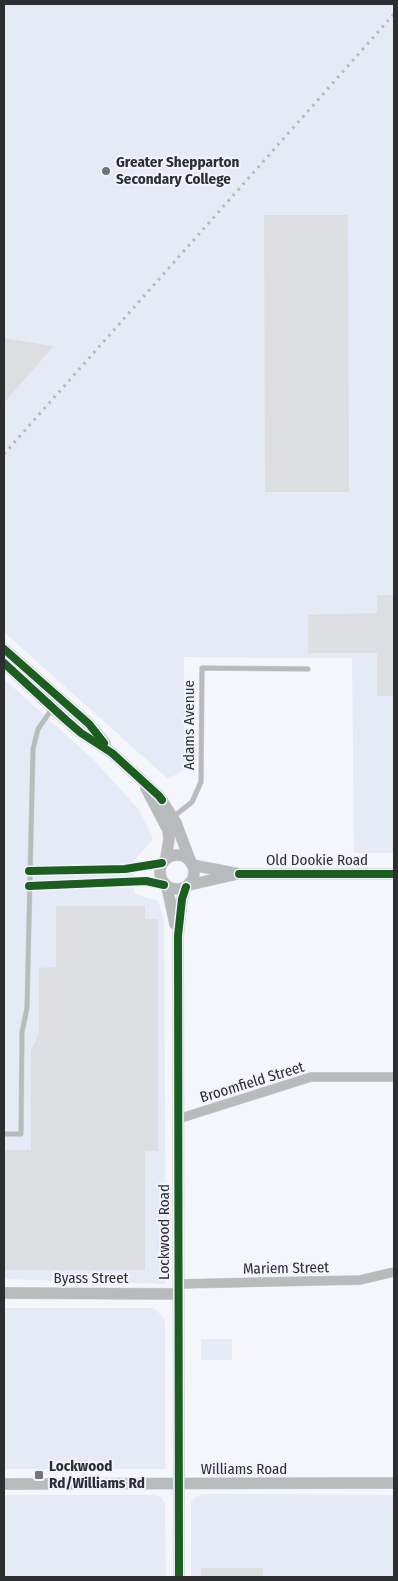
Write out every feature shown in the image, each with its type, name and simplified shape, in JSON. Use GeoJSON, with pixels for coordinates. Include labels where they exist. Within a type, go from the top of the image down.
{"type":"FeatureCollection","features":[{"type":"Feature","properties":{"kind":"street"},"geometry":{"type":"LineString","coordinates":[[4,649],[29,671],[56,703]]}},
{"type":"Feature","properties":{"kind":"street"},"geometry":{"type":"LineString","coordinates":[[4,663],[18,676],[89,724],[112,753],[159,796],[172,816],[185,845],[194,873],[187,886],[178,890],[146,881],[29,886]]}},
{"type":"Feature","properties":{"kind":"street"},"geometry":{"type":"LineString","coordinates":[[18,676],[29,671]]}},
{"type":"Feature","properties":{"kind":"street"},"geometry":{"type":"LineString","coordinates":[[143,782],[168,830],[169,839],[159,874],[165,886]]}},
{"type":"Feature","properties":{"kind":"street"},"geometry":{"type":"LineString","coordinates":[[30,871],[125,869],[164,861],[171,856],[182,856],[192,864]]}},
{"type":"Feature","properties":{"kind":"street","name":"Old Dookie Road"},"geometry":{"type":"LineString","coordinates":[[192,864],[239,874],[394,874]]}},
{"type":"Feature","properties":{"kind":"street","name":"Old Dookie Road"},"geometry":{"type":"LineString","coordinates":[[187,886],[239,874]]}},
{"type":"Feature","properties":{"kind":"street","name":"Lockwood Road"},"geometry":{"type":"LineString","coordinates":[[165,886],[178,936]]}},
{"type":"Feature","properties":{"kind":"street","name":"Lockwood Road"},"geometry":{"type":"LineString","coordinates":[[179,1577],[178,936],[182,899],[187,886]]}},
{"type":"Feature","properties":{"kind":"street","name":"Broomfield Street"},"geometry":{"type":"LineString","coordinates":[[178,1119],[311,1077],[394,1077]]}},
{"type":"Feature","properties":{"kind":"street","name":"Mariem Street"},"geometry":{"type":"LineString","coordinates":[[178,1289],[360,1280],[394,1272]]}},
{"type":"Feature","properties":{"kind":"street","name":"Byass Street"},"geometry":{"type":"LineString","coordinates":[[4,1293],[178,1289]]}},
{"type":"Feature","properties":{"kind":"street","name":"Williams Road"},"geometry":{"type":"LineString","coordinates":[[4,1484],[394,1483]]}},
{"type":"Feature","properties":{"kind":"lane","name":"Adams Avenue"},"geometry":{"type":"LineString","coordinates":[[172,816],[192,802],[201,782],[202,668],[308,669]]}},
{"type":"Feature","properties":{"kind":"lane"},"geometry":{"type":"LineString","coordinates":[[4,1134],[21,1134],[22,1032],[27,1008],[33,749],[38,729],[56,703]]}},
{"type":"Feature","properties":{"kind":"shaded area"},"geometry":{"type":"Polygon","coordinates":[[[4,4],[394,4],[394,853],[354,853],[352,658],[184,657],[184,770],[168,779],[4,632],[4,403],[54,346],[4,338],[4,4]]]}},
{"type":"Feature","properties":{"kind":"shaded area"},"geometry":{"type":"Polygon","coordinates":[[[4,679],[94,760],[139,810],[153,839],[133,862],[134,894],[158,901],[164,920],[166,1284],[4,1279],[4,679]]]}},
{"type":"Feature","properties":{"kind":"shaded area"},"geometry":{"type":"Polygon","coordinates":[[[4,1308],[152,1308],[162,1316],[165,1322],[165,1469],[4,1469],[4,1308]]]}},
{"type":"Feature","properties":{"kind":"shaded area"},"geometry":{"type":"Polygon","coordinates":[[[201,1339],[232,1339],[232,1360],[201,1360],[201,1339]]]}},
{"type":"Feature","properties":{"kind":"shaded area"},"geometry":{"type":"Polygon","coordinates":[[[203,1494],[394,1495],[394,1577],[191,1577],[191,1502],[194,1498],[203,1494]]]}},
{"type":"Feature","properties":{"kind":"shaded area"},"geometry":{"type":"Polygon","coordinates":[[[4,1495],[156,1495],[162,1498],[165,1503],[166,1577],[4,1577],[4,1495]]]}},
{"type":"Feature","properties":{"kind":"building"},"geometry":{"type":"Polygon","coordinates":[[[264,215],[348,215],[349,492],[265,492],[264,215]]]}},
{"type":"Feature","properties":{"kind":"building"},"geometry":{"type":"Polygon","coordinates":[[[4,338],[54,346],[4,403],[4,338]]]}},
{"type":"Feature","properties":{"kind":"building"},"geometry":{"type":"Polygon","coordinates":[[[377,595],[394,595],[394,696],[377,696],[377,653],[308,653],[308,615],[377,613],[377,595]]]}},
{"type":"Feature","properties":{"kind":"building"},"geometry":{"type":"Polygon","coordinates":[[[56,906],[145,906],[145,919],[158,919],[158,1151],[145,1151],[145,1270],[4,1270],[4,1150],[31,1150],[31,1050],[39,1034],[39,968],[56,967],[56,906]]]}},
{"type":"Feature","properties":{"kind":"building"},"geometry":{"type":"Polygon","coordinates":[[[201,1568],[263,1568],[263,1577],[201,1577],[201,1568]]]}},
{"type":"Feature","properties":{"kind":"railway"},"geometry":{"type":"LineString","coordinates":[[4,454],[394,14]]}},
{"type":"Feature","properties":{"kind":"cycle path"},"geometry":{"type":"LineString","coordinates":[[4,649],[89,724],[104,743]]}},
{"type":"Feature","properties":{"kind":"cycle path"},"geometry":{"type":"LineString","coordinates":[[4,663],[81,733],[112,753],[162,800]]}},
{"type":"Feature","properties":{"kind":"cycle path"},"geometry":{"type":"LineString","coordinates":[[29,871],[125,869],[162,863]]}},
{"type":"Feature","properties":{"kind":"cycle path"},"geometry":{"type":"LineString","coordinates":[[239,874],[394,874]]}},
{"type":"Feature","properties":{"kind":"cycle path"},"geometry":{"type":"LineString","coordinates":[[29,886],[146,881],[164,885]]}},
{"type":"Feature","properties":{"kind":"cycle path"},"geometry":{"type":"LineString","coordinates":[[179,1577],[178,936],[182,899],[186,887]]}},
{"type":"Feature","properties":{"kind":"place","name":"Greater Shepparton Secondary College"},"geometry":{"type":"Point","coordinates":[106,171]}},
{"type":"Feature","properties":{"kind":"place","name":"Lockwood Rd/Williams Rd"},"geometry":{"type":"Point","coordinates":[39,1475]}}]}
